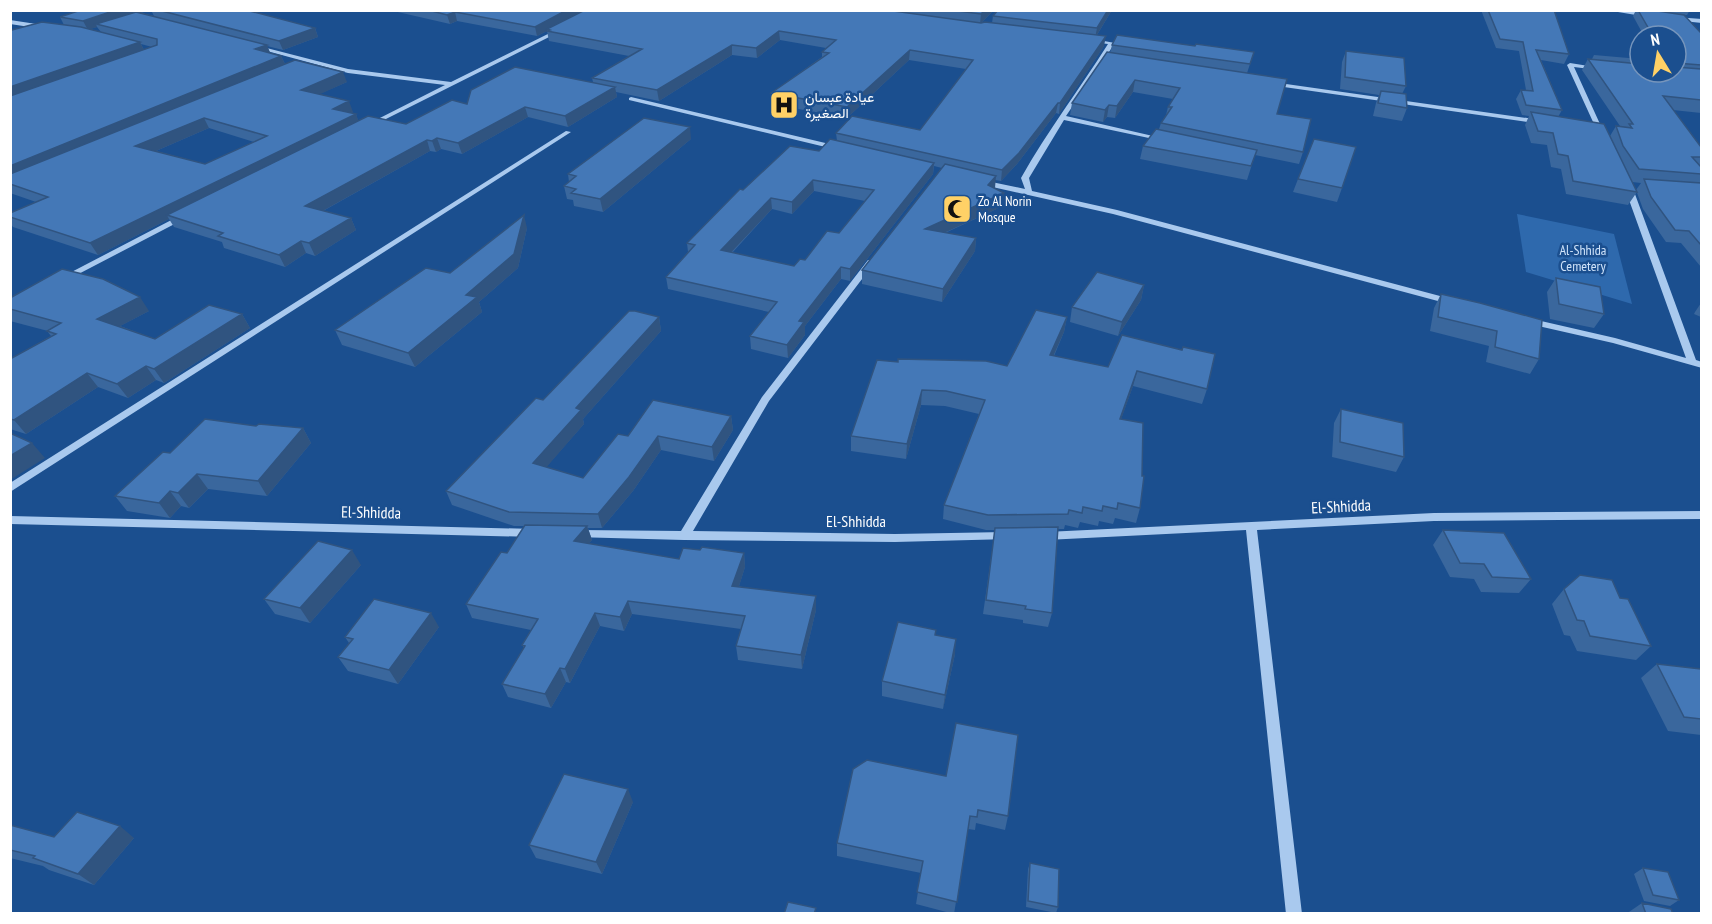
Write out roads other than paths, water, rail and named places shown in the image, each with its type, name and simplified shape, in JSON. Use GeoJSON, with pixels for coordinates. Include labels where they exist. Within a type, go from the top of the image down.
{"type":"FeatureCollection","features":[{"type":"Feature","properties":{"kind":"street"},"geometry":{"type":"LineString","coordinates":[[1608,10],[1651,16]]}},
{"type":"Feature","properties":{"kind":"street"},"geometry":{"type":"LineString","coordinates":[[1672,18],[1701,21]]}},
{"type":"Feature","properties":{"kind":"street"},"geometry":{"type":"LineString","coordinates":[[10,22],[55,29]]}},
{"type":"Feature","properties":{"kind":"street"},"geometry":{"type":"LineString","coordinates":[[358,131],[570,25]]}},
{"type":"Feature","properties":{"kind":"street"},"geometry":{"type":"LineString","coordinates":[[1029,192],[1025,178],[1061,117],[1112,43],[1088,40]]}},
{"type":"Feature","properties":{"kind":"street"},"geometry":{"type":"LineString","coordinates":[[243,44],[348,71],[453,84]]}},
{"type":"Feature","properties":{"kind":"street"},"geometry":{"type":"LineString","coordinates":[[1565,53],[1604,140]]}},
{"type":"Feature","properties":{"kind":"street"},"geometry":{"type":"LineString","coordinates":[[1102,59],[1114,61]]}},
{"type":"Feature","properties":{"kind":"street"},"geometry":{"type":"LineString","coordinates":[[300,66],[310,61]]}},
{"type":"Feature","properties":{"kind":"street"},"geometry":{"type":"LineString","coordinates":[[1570,65],[1605,68]]}},
{"type":"Feature","properties":{"kind":"street"},"geometry":{"type":"LineString","coordinates":[[1268,83],[1553,124]]}},
{"type":"Feature","properties":{"kind":"street"},"geometry":{"type":"LineString","coordinates":[[631,99],[852,151]]}},
{"type":"Feature","properties":{"kind":"street"},"geometry":{"type":"LineString","coordinates":[[1061,117],[1175,142]]}},
{"type":"Feature","properties":{"kind":"street"},"geometry":{"type":"LineString","coordinates":[[1589,129],[1600,131]]}},
{"type":"Feature","properties":{"kind":"street"},"geometry":{"type":"LineString","coordinates":[[10,488],[568,132]]}},
{"type":"Feature","properties":{"kind":"street"},"geometry":{"type":"LineString","coordinates":[[1623,177],[1692,362]]}},
{"type":"Feature","properties":{"kind":"street"},"geometry":{"type":"LineString","coordinates":[[973,180],[1114,212],[1462,304]]}},
{"type":"Feature","properties":{"kind":"street"},"geometry":{"type":"LineString","coordinates":[[1628,186],[1639,187]]}},
{"type":"Feature","properties":{"kind":"street"},"geometry":{"type":"LineString","coordinates":[[52,284],[189,215]]}},
{"type":"Feature","properties":{"kind":"street"},"geometry":{"type":"LineString","coordinates":[[684,536],[765,399],[876,255]]}},
{"type":"Feature","properties":{"kind":"street"},"geometry":{"type":"LineString","coordinates":[[1520,319],[1701,365]]}},
{"type":"Feature","properties":{"kind":"street","name":"El-Shhidda"},"geometry":{"type":"LineString","coordinates":[[10,520],[684,536],[895,538],[1027,536],[1434,517],[1701,516]]}},
{"type":"Feature","properties":{"kind":"street"},"geometry":{"type":"LineString","coordinates":[[1251,527],[1294,914]]}},
{"type":"Feature","properties":{"kind":"place","name":"عيادة عبسان الصغيرة"},"geometry":{"type":"Point","coordinates":[784,105]}},
{"type":"Feature","properties":{"kind":"place","name":"Zo Al Norin Mosque"},"geometry":{"type":"Point","coordinates":[957,209]}},
{"type":"Feature","properties":{"kind":"park label","name":"Al-Shhida Cemetery"},"geometry":{"type":"Point","coordinates":[1583,258]}}]}
